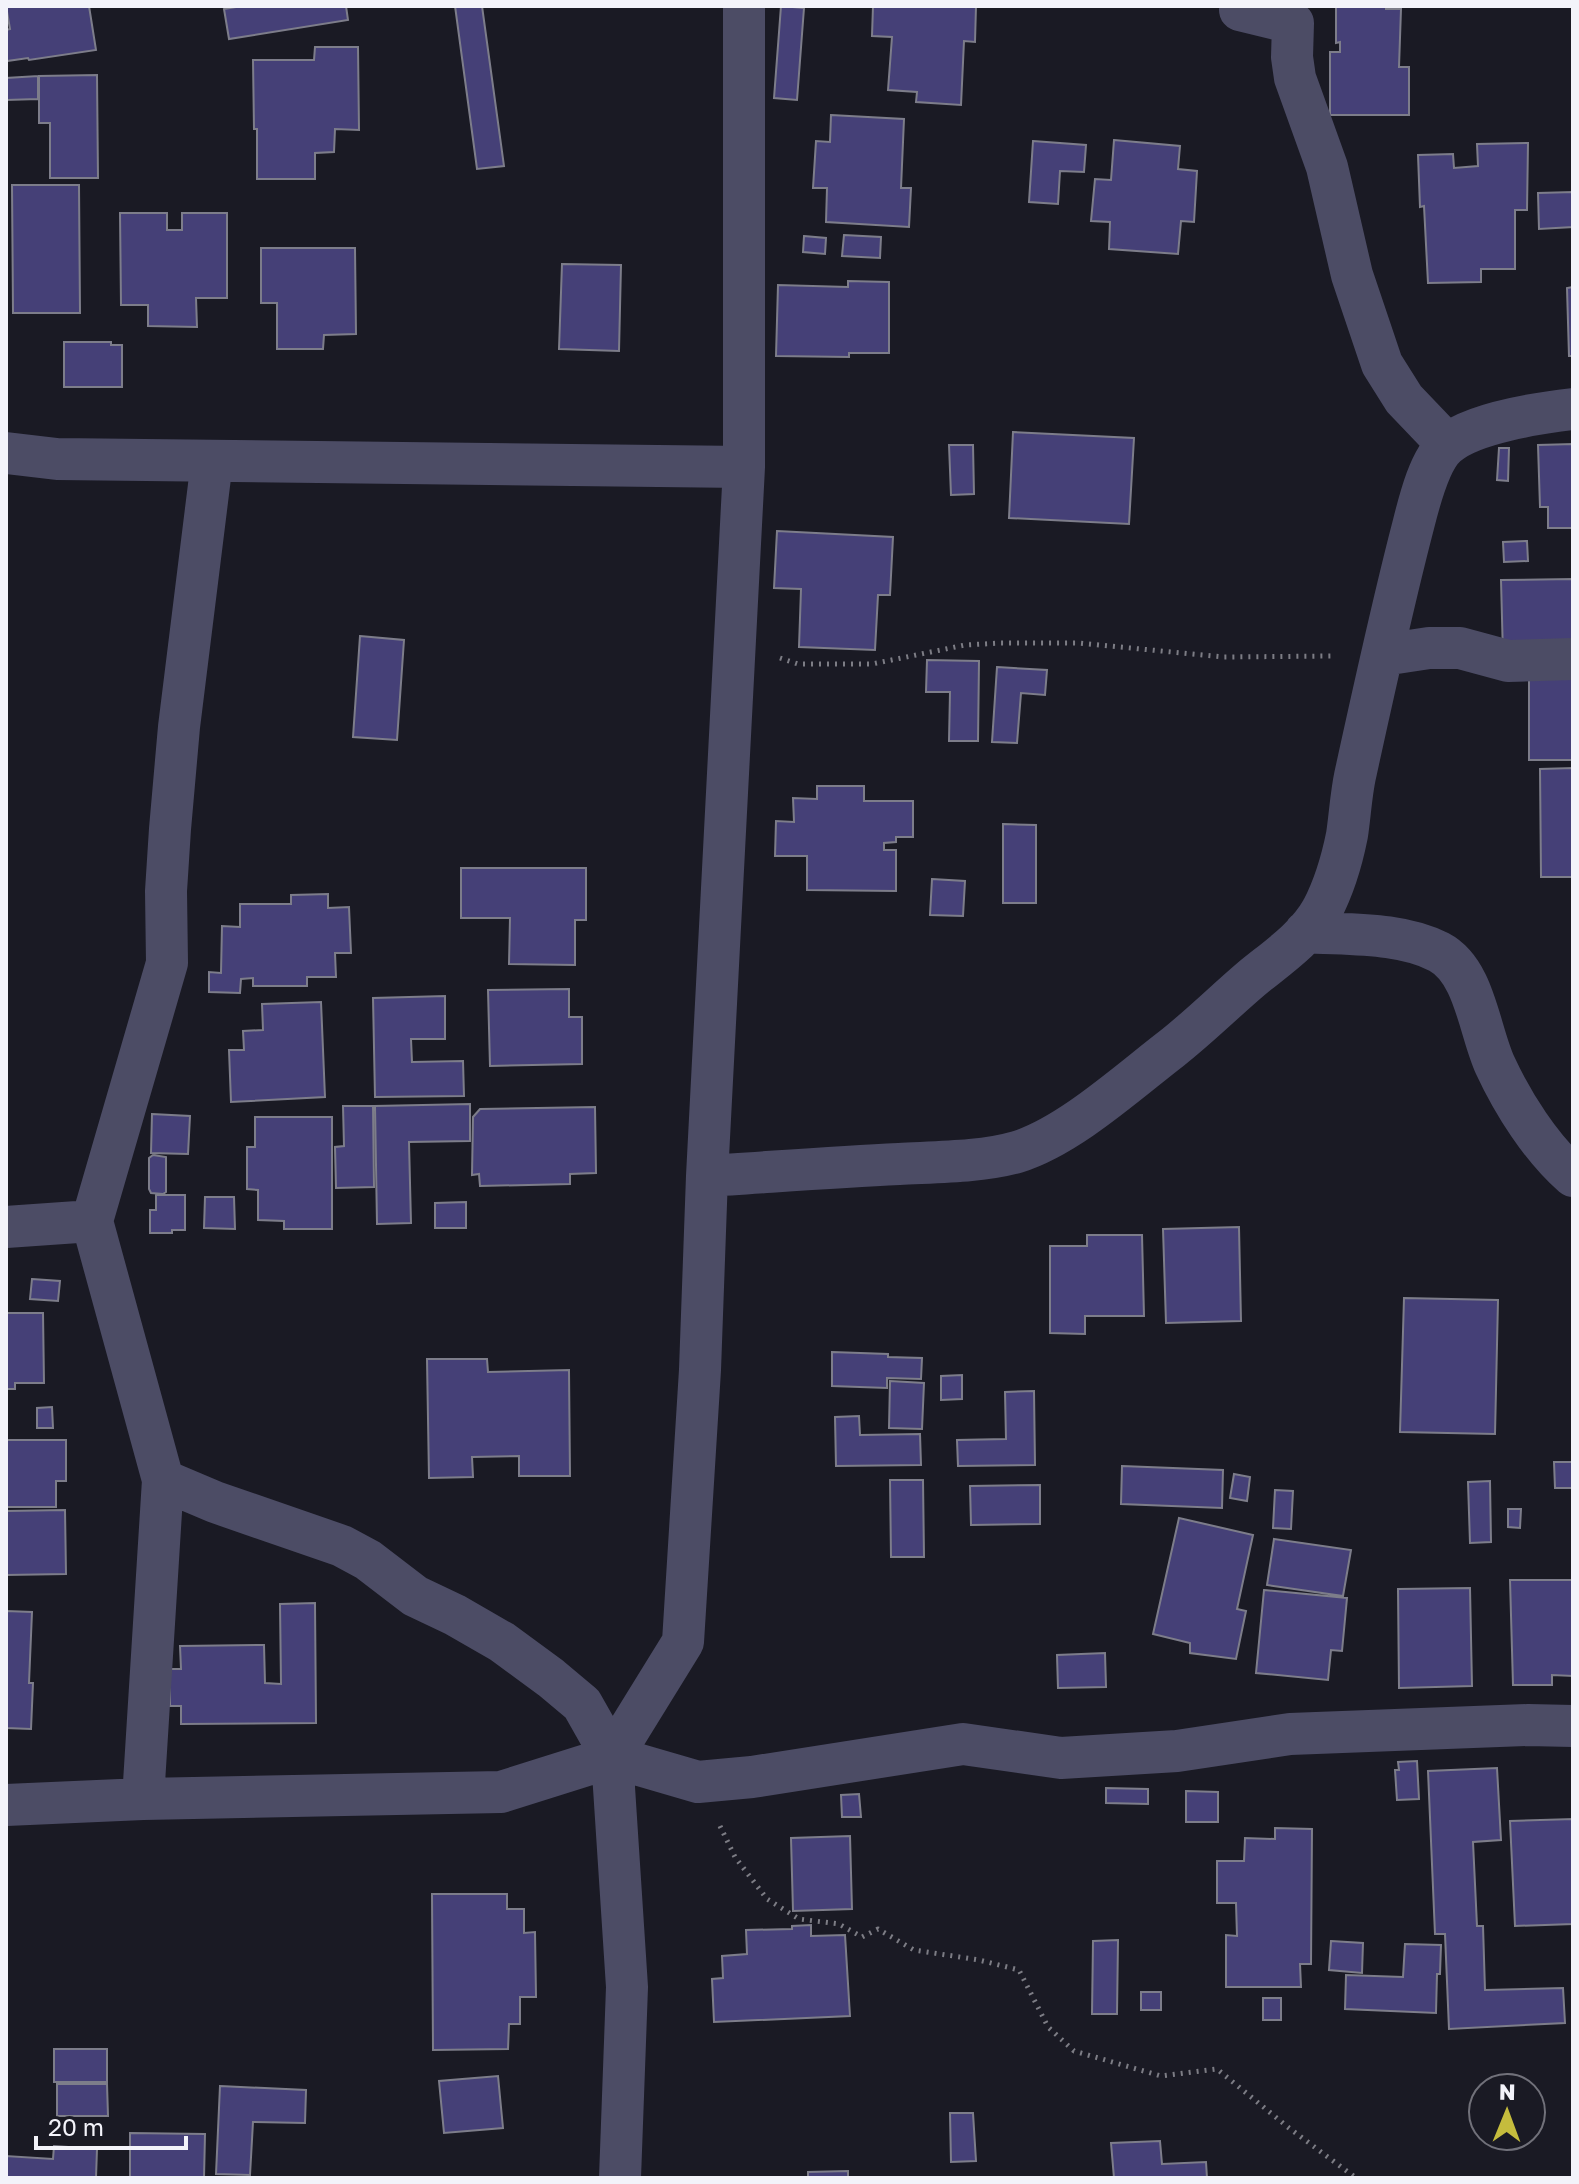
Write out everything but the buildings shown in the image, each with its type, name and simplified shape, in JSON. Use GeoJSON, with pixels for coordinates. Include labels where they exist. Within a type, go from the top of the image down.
{"type":"FeatureCollection","features":[{"type":"Feature","properties":{"kind":"street"},"geometry":{"type":"LineString","coordinates":[[612,1757],[683,1642],[700,1370],[707,1176],[744,467],[744,6]]}},
{"type":"Feature","properties":{"kind":"street"},"geometry":{"type":"LineString","coordinates":[[1242,6],[1240,10],[1293,23],[1295,78],[1327,167],[1352,275],[1382,364],[1404,399],[1447,444]]}},
{"type":"Feature","properties":{"kind":"street"},"geometry":{"type":"LineString","coordinates":[[707,1176],[931,1162],[1000,1155],[1034,1145],[1076,1121],[1180,1041],[1305,932],[1320,914],[1338,869],[1354,780],[1401,570],[1424,488],[1437,457],[1447,444],[1497,423],[1573,409]]}},
{"type":"Feature","properties":{"kind":"street"},"geometry":{"type":"LineString","coordinates":[[6,453],[57,459],[744,467]]}},
{"type":"Feature","properties":{"kind":"street"},"geometry":{"type":"LineString","coordinates":[[143,1799],[163,1480],[92,1221],[167,963],[166,891],[171,814],[212,461]]}},
{"type":"Feature","properties":{"kind":"street"},"geometry":{"type":"LineString","coordinates":[[1383,655],[1429,648],[1460,648],[1508,661],[1573,659]]}},
{"type":"Feature","properties":{"kind":"street"},"geometry":{"type":"LineString","coordinates":[[1305,932],[1406,941],[1440,953],[1454,963],[1464,976],[1495,1065],[1520,1112],[1573,1176]]}},
{"type":"Feature","properties":{"kind":"street"},"geometry":{"type":"LineString","coordinates":[[6,1227],[92,1221]]}},
{"type":"Feature","properties":{"kind":"street"},"geometry":{"type":"LineString","coordinates":[[163,1480],[215,1502],[342,1546],[368,1560],[415,1596],[502,1642],[582,1704],[612,1757],[627,1987],[620,2178]]}},
{"type":"Feature","properties":{"kind":"street"},"geometry":{"type":"LineString","coordinates":[[6,1805],[143,1799],[501,1792],[612,1757],[698,1782],[752,1777],[963,1744],[1061,1758],[1177,1751],[1290,1734],[1573,1726]]}},
{"type":"Feature","properties":{"kind":"path"},"geometry":{"type":"LineString","coordinates":[[735,631],[752,648],[798,664],[872,664],[965,645],[1001,643],[1078,643],[1224,657],[1383,655]]}},
{"type":"Feature","properties":{"kind":"path"},"geometry":{"type":"LineString","coordinates":[[698,1782],[735,1857],[767,1899],[799,1919],[839,1924],[862,1937],[878,1929],[914,1950],[1019,1970],[1048,2027],[1074,2051],[1161,2076],[1217,2069],[1356,2178]]}}]}
